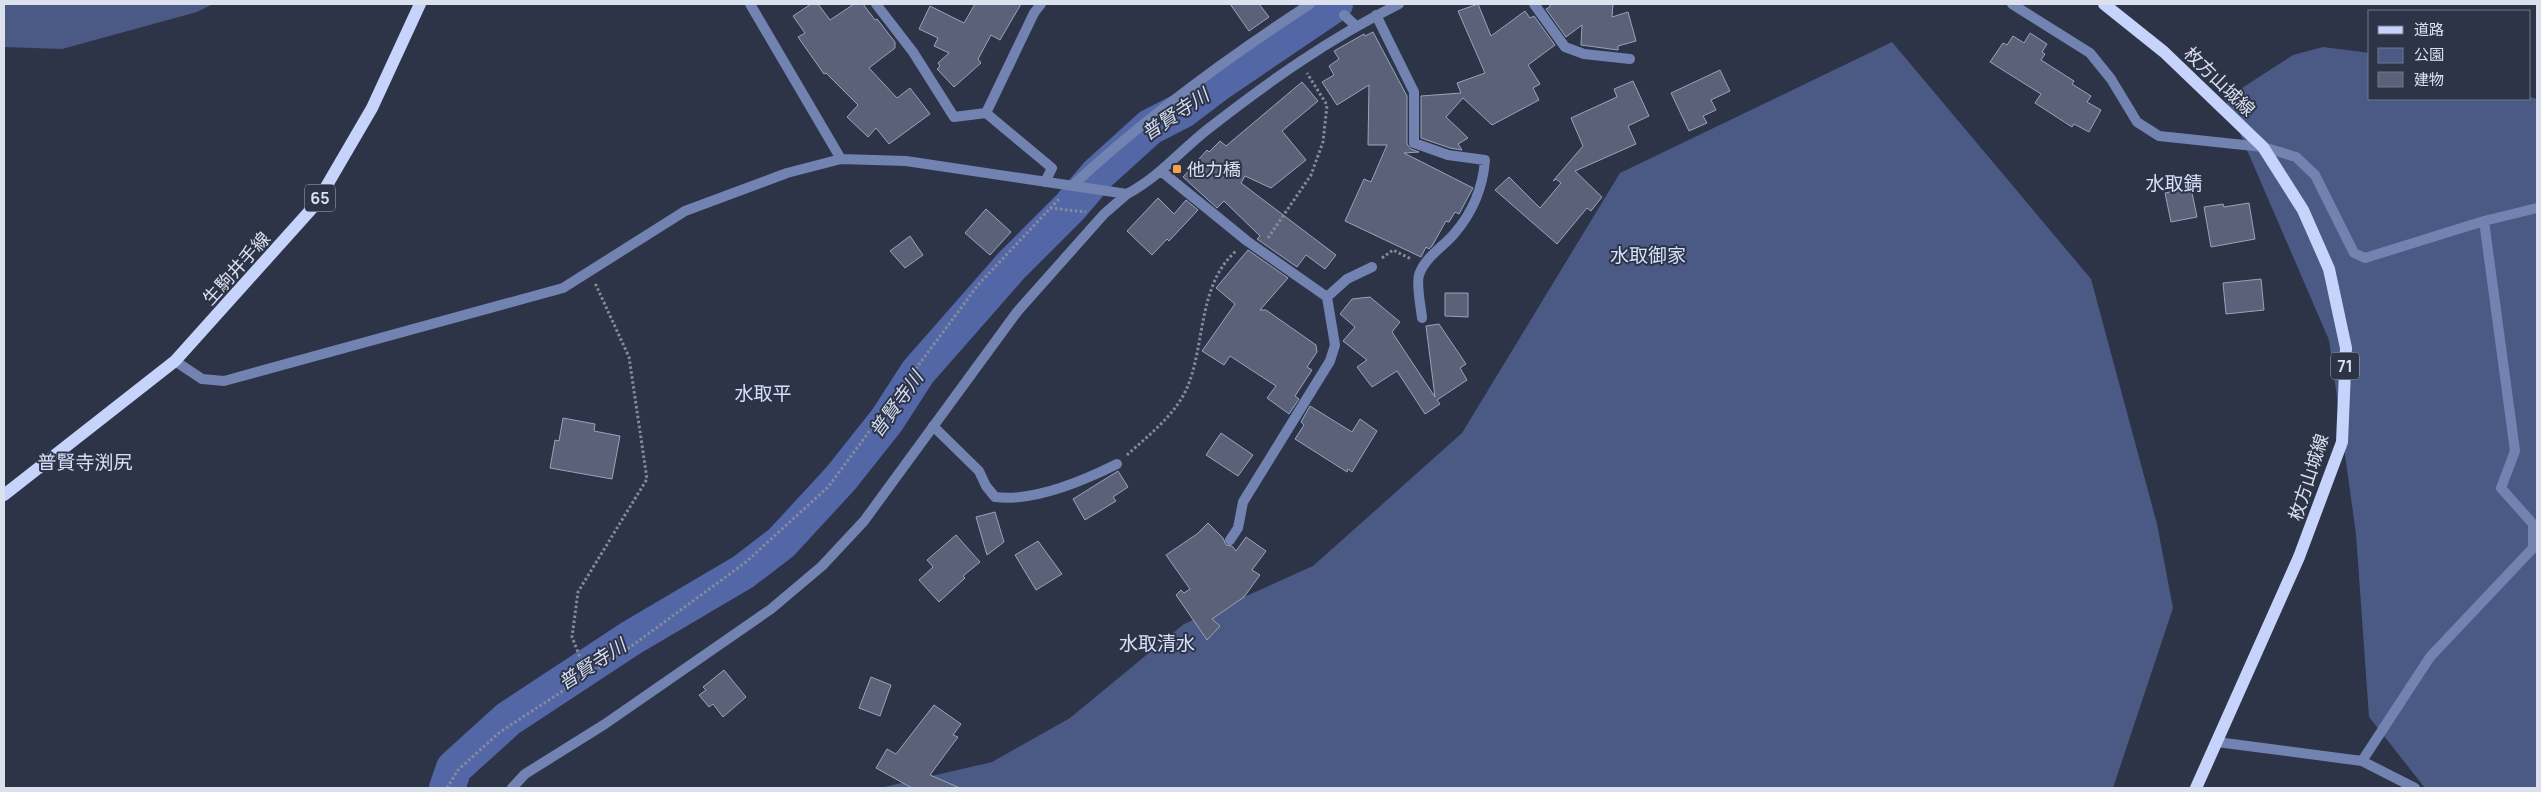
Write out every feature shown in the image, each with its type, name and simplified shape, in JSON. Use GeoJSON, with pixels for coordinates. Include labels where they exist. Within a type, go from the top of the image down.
{"type":"FeatureCollection","features":[{"type":"Feature","properties":{"kind":"main road","name":"生駒井手線"},"geometry":{"type":"LineString","coordinates":[[4,495],[175,361],[316,204],[372,108],[420,4]]}},
{"type":"Feature","properties":{"kind":"main road","name":"枚方山城線"},"geometry":{"type":"LineString","coordinates":[[2104,4],[2164,52],[2263,148],[2303,210],[2329,270],[2346,348],[2342,442],[2299,557],[2196,788]]}},
{"type":"Feature","properties":{"kind":"street"},"geometry":{"type":"LineString","coordinates":[[750,4],[841,159]]}},
{"type":"Feature","properties":{"kind":"street"},"geometry":{"type":"LineString","coordinates":[[876,4],[913,52],[954,117],[986,113],[1052,168],[1046,182]]}},
{"type":"Feature","properties":{"kind":"street"},"geometry":{"type":"LineString","coordinates":[[986,113],[1034,13],[1041,4]]}},
{"type":"Feature","properties":{"kind":"street"},"geometry":{"type":"LineString","coordinates":[[1076,186],[1102,157],[1244,47],[1310,4]]}},
{"type":"Feature","properties":{"kind":"street"},"geometry":{"type":"LineString","coordinates":[[512,788],[525,774],[605,724],[771,609],[822,566],[864,521],[1017,312],[1104,214],[1127,194],[1147,184],[1206,131],[1300,62],[1355,25],[1399,4]]}},
{"type":"Feature","properties":{"kind":"street"},"geometry":{"type":"LineString","coordinates":[[1534,4],[1565,47],[1584,54],[1630,59]]}},
{"type":"Feature","properties":{"kind":"street"},"geometry":{"type":"LineString","coordinates":[[2012,4],[2043,21],[2090,53],[2111,78],[2137,122],[2159,136],[2263,148],[2296,157],[2315,175],[2354,253],[2365,258],[2484,220],[2537,208]]}},
{"type":"Feature","properties":{"kind":"street"},"geometry":{"type":"LineString","coordinates":[[1344,14],[1355,25]]}},
{"type":"Feature","properties":{"kind":"street"},"geometry":{"type":"LineString","coordinates":[[1376,15],[1414,92],[1414,143],[1448,155],[1486,160],[1483,182],[1472,209],[1454,233],[1430,257],[1418,276],[1422,318]]}},
{"type":"Feature","properties":{"kind":"street"},"geometry":{"type":"LineString","coordinates":[[175,361],[202,380],[224,381],[563,288],[685,211],[787,173],[841,159],[906,161],[1127,194]]}},
{"type":"Feature","properties":{"kind":"street"},"geometry":{"type":"LineString","coordinates":[[1160,172],[1247,242],[1327,297],[1335,345],[1330,361],[1243,502],[1238,528],[1230,540]]}},
{"type":"Feature","properties":{"kind":"street"},"geometry":{"type":"LineString","coordinates":[[2362,760],[2430,657],[2533,548],[2533,524],[2501,488],[2515,451],[2484,220]]}},
{"type":"Feature","properties":{"kind":"street"},"geometry":{"type":"LineString","coordinates":[[1327,297],[1347,279],[1372,267]]}},
{"type":"Feature","properties":{"kind":"street"},"geometry":{"type":"LineString","coordinates":[[933,426],[979,472],[986,486],[995,496],[1005,498],[1042,492],[1082,481],[1117,464]]}},
{"type":"Feature","properties":{"kind":"street"},"geometry":{"type":"LineString","coordinates":[[2217,742],[2362,760],[2415,788]]}},
{"type":"Feature","properties":{"kind":"path"},"geometry":{"type":"LineString","coordinates":[[1117,464],[1169,417],[1189,384],[1210,292],[1227,259],[1247,242],[1270,237],[1311,175],[1323,142],[1327,105],[1300,62]]}},
{"type":"Feature","properties":{"kind":"path"},"geometry":{"type":"LineString","coordinates":[[447,788],[458,770],[500,732],[640,639],[746,562],[828,487],[978,285],[1050,208],[1076,186]]}},
{"type":"Feature","properties":{"kind":"path"},"geometry":{"type":"LineString","coordinates":[[1050,208],[1104,214]]}},
{"type":"Feature","properties":{"kind":"path"},"geometry":{"type":"LineString","coordinates":[[1372,267],[1393,250],[1425,265]]}},
{"type":"Feature","properties":{"kind":"path"},"geometry":{"type":"LineString","coordinates":[[587,675],[572,637],[578,592],[648,479],[629,357],[590,271]]}},
{"type":"Feature","properties":{"kind":"green space"},"geometry":{"type":"Polygon","coordinates":[[[4,4],[213,4],[197,12],[62,49],[4,47],[4,4]]]}},
{"type":"Feature","properties":{"kind":"green space"},"geometry":{"type":"Polygon","coordinates":[[[1892,42],[2091,279],[2157,524],[2173,608],[2113,788],[880,788],[992,762],[1070,718],[1184,624],[1313,566],[1462,433],[1620,173],[1892,42]]]}},
{"type":"Feature","properties":{"kind":"green space"},"geometry":{"type":"Polygon","coordinates":[[[2323,47],[2368,53],[2368,100],[2531,100],[2531,97],[2537,99],[2537,788],[2425,788],[2369,717],[2356,534],[2329,340],[2225,99],[2293,55],[2323,47]]]}},
{"type":"Feature","properties":{"kind":"building"},"geometry":{"type":"Polygon","coordinates":[[[811,4],[818,4],[830,20],[854,4],[863,4],[895,42],[895,48],[869,68],[897,98],[910,88],[930,114],[889,144],[876,128],[868,137],[847,117],[858,105],[826,73],[824,74],[798,37],[805,33],[793,16],[811,4]]]}},
{"type":"Feature","properties":{"kind":"building"},"geometry":{"type":"Polygon","coordinates":[[[975,4],[1021,4],[1000,40],[991,35],[978,59],[981,63],[954,87],[937,69],[940,66],[938,63],[949,53],[934,46],[938,38],[919,29],[930,6],[964,23],[975,4]]]}},
{"type":"Feature","properties":{"kind":"building"},"geometry":{"type":"Polygon","coordinates":[[[1230,4],[1259,4],[1269,17],[1249,31],[1230,4]]]}},
{"type":"Feature","properties":{"kind":"building"},"geometry":{"type":"Polygon","coordinates":[[[1478,4],[1491,36],[1525,11],[1530,18],[1534,16],[1555,45],[1528,65],[1540,84],[1533,88],[1539,100],[1492,125],[1463,98],[1446,117],[1468,138],[1458,144],[1462,150],[1421,138],[1421,96],[1461,93],[1457,83],[1485,73],[1458,11],[1478,4]]]}},
{"type":"Feature","properties":{"kind":"building"},"geometry":{"type":"Polygon","coordinates":[[[1550,4],[1613,4],[1612,17],[1628,12],[1636,41],[1618,46],[1618,50],[1581,45],[1582,25],[1566,37],[1546,9],[1550,7],[1550,4]]]}},
{"type":"Feature","properties":{"kind":"building"},"geometry":{"type":"Polygon","coordinates":[[[1373,32],[1407,96],[1407,144],[1411,149],[1419,152],[1404,153],[1473,188],[1459,214],[1455,212],[1449,222],[1446,221],[1432,246],[1429,249],[1426,247],[1421,257],[1345,221],[1364,179],[1371,182],[1387,145],[1368,145],[1369,85],[1337,105],[1322,82],[1334,75],[1329,66],[1339,59],[1334,51],[1364,34],[1365,36],[1373,32]]]}},
{"type":"Feature","properties":{"kind":"building"},"geometry":{"type":"Polygon","coordinates":[[[2030,33],[2047,44],[2042,52],[2045,54],[2041,60],[2074,81],[2072,84],[2091,96],[2087,102],[2101,110],[2089,132],[2074,124],[2072,127],[2035,103],[2041,94],[1990,62],[2003,43],[2007,45],[2013,36],[2024,43],[2030,33]]]}},
{"type":"Feature","properties":{"kind":"building"},"geometry":{"type":"Polygon","coordinates":[[[1720,70],[1730,91],[1711,100],[1716,110],[1703,116],[1707,123],[1689,131],[1671,93],[1720,70]]]}},
{"type":"Feature","properties":{"kind":"building"},"geometry":{"type":"Polygon","coordinates":[[[1633,81],[1649,116],[1628,126],[1636,144],[1575,171],[1602,197],[1591,211],[1587,208],[1557,244],[1495,190],[1509,177],[1540,208],[1561,183],[1556,179],[1553,181],[1583,146],[1571,118],[1617,97],[1614,89],[1633,81]]]}},
{"type":"Feature","properties":{"kind":"building"},"geometry":{"type":"Polygon","coordinates":[[[1302,82],[1318,101],[1282,131],[1306,160],[1271,188],[1245,176],[1241,183],[1336,255],[1325,269],[1306,255],[1297,267],[1257,239],[1260,236],[1224,201],[1217,208],[1183,177],[1207,150],[1209,152],[1220,141],[1226,146],[1302,82]]]}},
{"type":"Feature","properties":{"kind":"building"},"geometry":{"type":"Polygon","coordinates":[[[2191,188],[2197,217],[2171,222],[2165,193],[2191,188]]]}},
{"type":"Feature","properties":{"kind":"building"},"geometry":{"type":"Polygon","coordinates":[[[1158,198],[1174,214],[1186,200],[1198,210],[1169,241],[1167,239],[1152,255],[1127,231],[1158,198]]]}},
{"type":"Feature","properties":{"kind":"building"},"geometry":{"type":"Polygon","coordinates":[[[2249,203],[2255,239],[2211,247],[2204,207],[2223,204],[2224,207],[2249,203]]]}},
{"type":"Feature","properties":{"kind":"building"},"geometry":{"type":"Polygon","coordinates":[[[986,209],[1011,232],[990,255],[965,233],[986,209]]]}},
{"type":"Feature","properties":{"kind":"building"},"geometry":{"type":"Polygon","coordinates":[[[910,236],[923,255],[905,268],[890,251],[910,236]]]}},
{"type":"Feature","properties":{"kind":"building"},"geometry":{"type":"Polygon","coordinates":[[[1248,250],[1288,278],[1260,310],[1266,310],[1316,345],[1317,352],[1307,367],[1312,370],[1295,396],[1299,399],[1289,414],[1267,398],[1276,386],[1230,356],[1224,365],[1202,351],[1235,304],[1216,288],[1248,250]]]}},
{"type":"Feature","properties":{"kind":"building"},"geometry":{"type":"Polygon","coordinates":[[[2261,279],[2264,310],[2226,314],[2223,283],[2261,279]]]}},
{"type":"Feature","properties":{"kind":"building"},"geometry":{"type":"Polygon","coordinates":[[[1445,293],[1468,293],[1468,317],[1445,316],[1445,293]]]}},
{"type":"Feature","properties":{"kind":"building"},"geometry":{"type":"Polygon","coordinates":[[[1370,297],[1400,322],[1392,332],[1435,397],[1426,326],[1439,324],[1466,364],[1460,368],[1467,380],[1437,400],[1440,404],[1425,414],[1397,371],[1372,387],[1357,367],[1367,360],[1343,341],[1355,327],[1340,314],[1352,299],[1370,297]]]}},
{"type":"Feature","properties":{"kind":"building"},"geometry":{"type":"Polygon","coordinates":[[[1310,406],[1352,432],[1360,419],[1377,431],[1352,472],[1348,469],[1347,472],[1295,439],[1304,425],[1301,422],[1310,406]]]}},
{"type":"Feature","properties":{"kind":"building"},"geometry":{"type":"Polygon","coordinates":[[[563,418],[595,424],[594,431],[620,436],[612,479],[550,468],[555,440],[559,441],[563,418]]]}},
{"type":"Feature","properties":{"kind":"building"},"geometry":{"type":"Polygon","coordinates":[[[1221,433],[1253,455],[1238,476],[1206,455],[1221,433]]]}},
{"type":"Feature","properties":{"kind":"building"},"geometry":{"type":"Polygon","coordinates":[[[1118,471],[1128,487],[1113,497],[1116,501],[1085,520],[1073,499],[1118,471]]]}},
{"type":"Feature","properties":{"kind":"building"},"geometry":{"type":"Polygon","coordinates":[[[995,512],[1004,542],[987,555],[976,517],[995,512]]]}},
{"type":"Feature","properties":{"kind":"building"},"geometry":{"type":"Polygon","coordinates":[[[1208,523],[1223,538],[1226,545],[1232,546],[1236,551],[1246,537],[1266,551],[1252,570],[1260,575],[1244,597],[1212,619],[1220,626],[1207,640],[1176,595],[1181,590],[1184,593],[1190,589],[1166,555],[1197,534],[1208,523]]]}},
{"type":"Feature","properties":{"kind":"building"},"geometry":{"type":"Polygon","coordinates":[[[956,535],[980,562],[963,576],[965,578],[939,602],[919,580],[933,567],[927,560],[956,535]]]}},
{"type":"Feature","properties":{"kind":"building"},"geometry":{"type":"Polygon","coordinates":[[[1038,541],[1062,574],[1036,590],[1015,555],[1038,541]]]}},
{"type":"Feature","properties":{"kind":"building"},"geometry":{"type":"Polygon","coordinates":[[[724,670],[746,697],[723,717],[713,704],[709,707],[699,695],[706,690],[703,687],[724,670]]]}},
{"type":"Feature","properties":{"kind":"building"},"geometry":{"type":"Polygon","coordinates":[[[871,677],[891,685],[880,716],[859,708],[871,677]]]}},
{"type":"Feature","properties":{"kind":"building"},"geometry":{"type":"Polygon","coordinates":[[[934,705],[961,724],[953,735],[958,737],[930,775],[960,788],[912,788],[876,768],[887,749],[896,754],[934,705]]]}},
{"type":"Feature","properties":{"kind":"waterway","name":"普賢寺川"},"geometry":{"type":"LineString","coordinates":[[447,788],[454,768],[508,719],[631,638],[743,572],[781,543],[841,478],[887,420],[918,372],[1011,266],[1070,207],[1098,174],[1150,127],[1183,110],[1220,82],[1335,4]]}},
{"type":"Feature","properties":{"kind":"place","name":"他力橋"},"geometry":{"type":"Point","coordinates":[1177,169]}},
{"type":"Feature","properties":{"kind":"district","name":"水取錆"},"geometry":{"type":"Point","coordinates":[2174,183]}},
{"type":"Feature","properties":{"kind":"district","name":"水取御家"},"geometry":{"type":"Point","coordinates":[1648,255]}},
{"type":"Feature","properties":{"kind":"district","name":"水取平"},"geometry":{"type":"Point","coordinates":[763,393]}},
{"type":"Feature","properties":{"kind":"district","name":"普賢寺渕尻"},"geometry":{"type":"Point","coordinates":[85,462]}},
{"type":"Feature","properties":{"kind":"district","name":"水取清水"},"geometry":{"type":"Point","coordinates":[1157,643]}}]}
